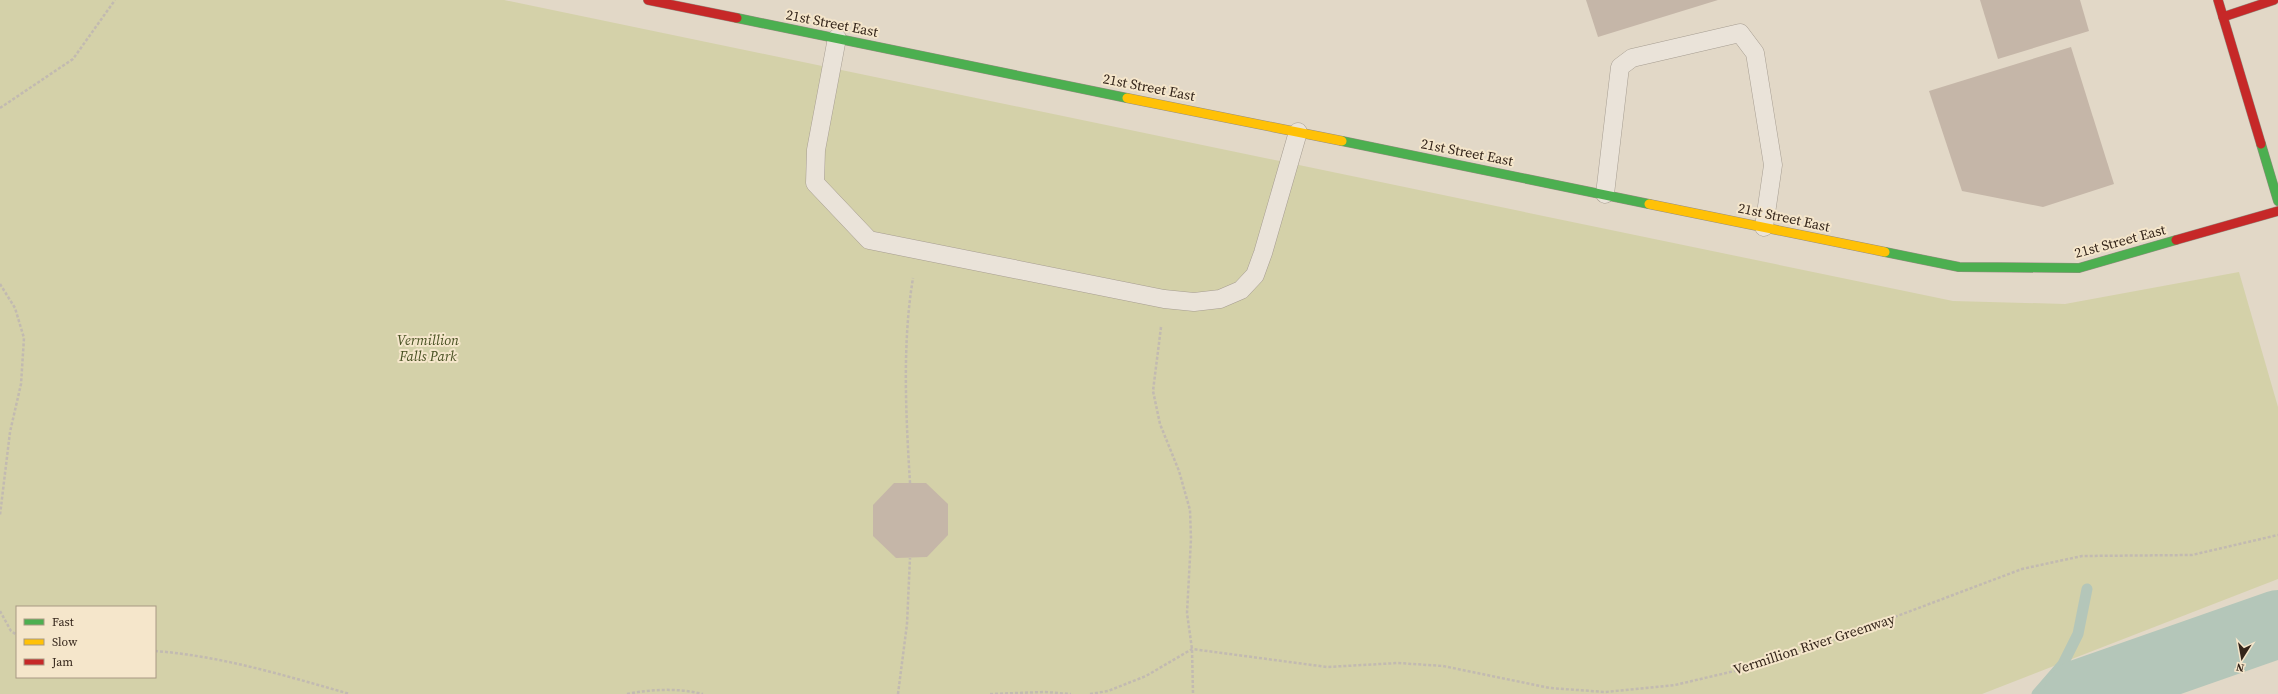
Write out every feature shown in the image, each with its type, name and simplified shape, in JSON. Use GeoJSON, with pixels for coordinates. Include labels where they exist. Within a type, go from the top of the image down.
{"type":"FeatureCollection","features":[{"type":"Feature","properties":{"kind":"main road","name":"21st Street East"},"geometry":{"type":"LineString","coordinates":[[648,0],[1959,267],[2079,268],[2278,211]]}},
{"type":"Feature","properties":{"kind":"main road"},"geometry":{"type":"LineString","coordinates":[[2218,0],[2278,201]]}},
{"type":"Feature","properties":{"kind":"main road"},"geometry":{"type":"LineString","coordinates":[[2223,17],[2274,0]]}},
{"type":"Feature","properties":{"kind":"lane"},"geometry":{"type":"LineString","coordinates":[[1605,194],[1620,67],[1632,58],[1740,33],[1755,53],[1773,164],[1764,227]]}},
{"type":"Feature","properties":{"kind":"lane"},"geometry":{"type":"LineString","coordinates":[[837,38],[816,150],[815,183],[869,240],[918,250],[1164,299],[1194,302],[1220,299],[1241,290],[1255,275],[1263,253],[1298,132]]}},
{"type":"Feature","properties":{"kind":"path"},"geometry":{"type":"LineString","coordinates":[[0,108],[73,59],[115,0]]}},
{"type":"Feature","properties":{"kind":"path"},"geometry":{"type":"LineString","coordinates":[[910,483],[907,445],[910,296],[918,250]]}},
{"type":"Feature","properties":{"kind":"path"},"geometry":{"type":"LineString","coordinates":[[0,284],[15,308],[24,338],[21,384],[10,432],[0,515]]}},
{"type":"Feature","properties":{"kind":"path"},"geometry":{"type":"LineString","coordinates":[[1164,299],[1153,391],[1160,424],[1179,471],[1190,510],[1191,539],[1187,613],[1192,649],[1193,694]]}},
{"type":"Feature","properties":{"kind":"path","name":"Vermillion River Greenway"},"geometry":{"type":"LineString","coordinates":[[1192,649],[1327,667],[1398,663],[1443,666],[1550,688],[1605,692],[1643,689],[1675,685],[1743,669],[1823,644],[2022,570],[2082,556],[2192,555],[2278,535]]}},
{"type":"Feature","properties":{"kind":"path"},"geometry":{"type":"LineString","coordinates":[[898,694],[907,624],[910,558]]}},
{"type":"Feature","properties":{"kind":"path"},"geometry":{"type":"LineString","coordinates":[[0,611],[11,631],[16,634]]}},
{"type":"Feature","properties":{"kind":"path"},"geometry":{"type":"LineString","coordinates":[[1090,694],[1108,691],[1146,676],[1192,649]]}},
{"type":"Feature","properties":{"kind":"path"},"geometry":{"type":"LineString","coordinates":[[156,651],[188,653],[275,672],[350,694]]}},
{"type":"Feature","properties":{"kind":"path"},"geometry":{"type":"LineString","coordinates":[[627,694],[644,691],[684,690],[703,694]]}},
{"type":"Feature","properties":{"kind":"path"},"geometry":{"type":"LineString","coordinates":[[990,694],[1046,692],[1071,694]]}},
{"type":"Feature","properties":{"kind":"green space","name":"Vermillion Falls Park"},"geometry":{"type":"Polygon","coordinates":[[[0,0],[504,0],[1953,301],[2065,304],[2239,272],[2278,407],[2278,579],[1982,694],[0,694],[0,0]]]}},
{"type":"Feature","properties":{"kind":"building"},"geometry":{"type":"Polygon","coordinates":[[[1586,0],[1718,0],[1598,37],[1586,0]]]}},
{"type":"Feature","properties":{"kind":"building"},"geometry":{"type":"Polygon","coordinates":[[[1980,0],[2080,0],[2089,31],[1998,59],[1980,0]]]}},
{"type":"Feature","properties":{"kind":"building"},"geometry":{"type":"Polygon","coordinates":[[[2071,47],[2114,184],[2043,207],[1962,191],[1929,91],[2071,47]]]}},
{"type":"Feature","properties":{"kind":"building"},"geometry":{"type":"Polygon","coordinates":[[[894,483],[926,483],[948,504],[948,535],[927,557],[896,558],[873,536],[873,505],[894,483]]]}},
{"type":"Feature","properties":{"kind":"waterway"},"geometry":{"type":"LineString","coordinates":[[2037,694],[2063,664],[2078,634],[2087,589]]}},
{"type":"Feature","properties":{"kind":"waterway"},"geometry":{"type":"LineString","coordinates":[[2078,694],[2278,624]]}},
{"type":"Feature","properties":{"kind":"traffic: fast"},"geometry":{"type":"LineString","coordinates":[[737,18],[1127,98]]}},
{"type":"Feature","properties":{"kind":"traffic: fast"},"geometry":{"type":"LineString","coordinates":[[1342,141],[1649,204]]}},
{"type":"Feature","properties":{"kind":"traffic: fast"},"geometry":{"type":"LineString","coordinates":[[2261,144],[2278,201]]}},
{"type":"Feature","properties":{"kind":"traffic: fast"},"geometry":{"type":"LineString","coordinates":[[1885,252],[1959,267],[2079,268],[2176,240]]}},
{"type":"Feature","properties":{"kind":"traffic: slow"},"geometry":{"type":"LineString","coordinates":[[1127,98],[1342,141]]}},
{"type":"Feature","properties":{"kind":"traffic: slow"},"geometry":{"type":"LineString","coordinates":[[1649,204],[1885,252]]}},
{"type":"Feature","properties":{"kind":"traffic: jam"},"geometry":{"type":"LineString","coordinates":[[648,0],[737,18]]}},
{"type":"Feature","properties":{"kind":"traffic: jam"},"geometry":{"type":"LineString","coordinates":[[2218,0],[2261,144]]}},
{"type":"Feature","properties":{"kind":"traffic: jam"},"geometry":{"type":"LineString","coordinates":[[2223,17],[2274,0]]}},
{"type":"Feature","properties":{"kind":"traffic: jam"},"geometry":{"type":"LineString","coordinates":[[2176,240],[2278,211]]}}]}
